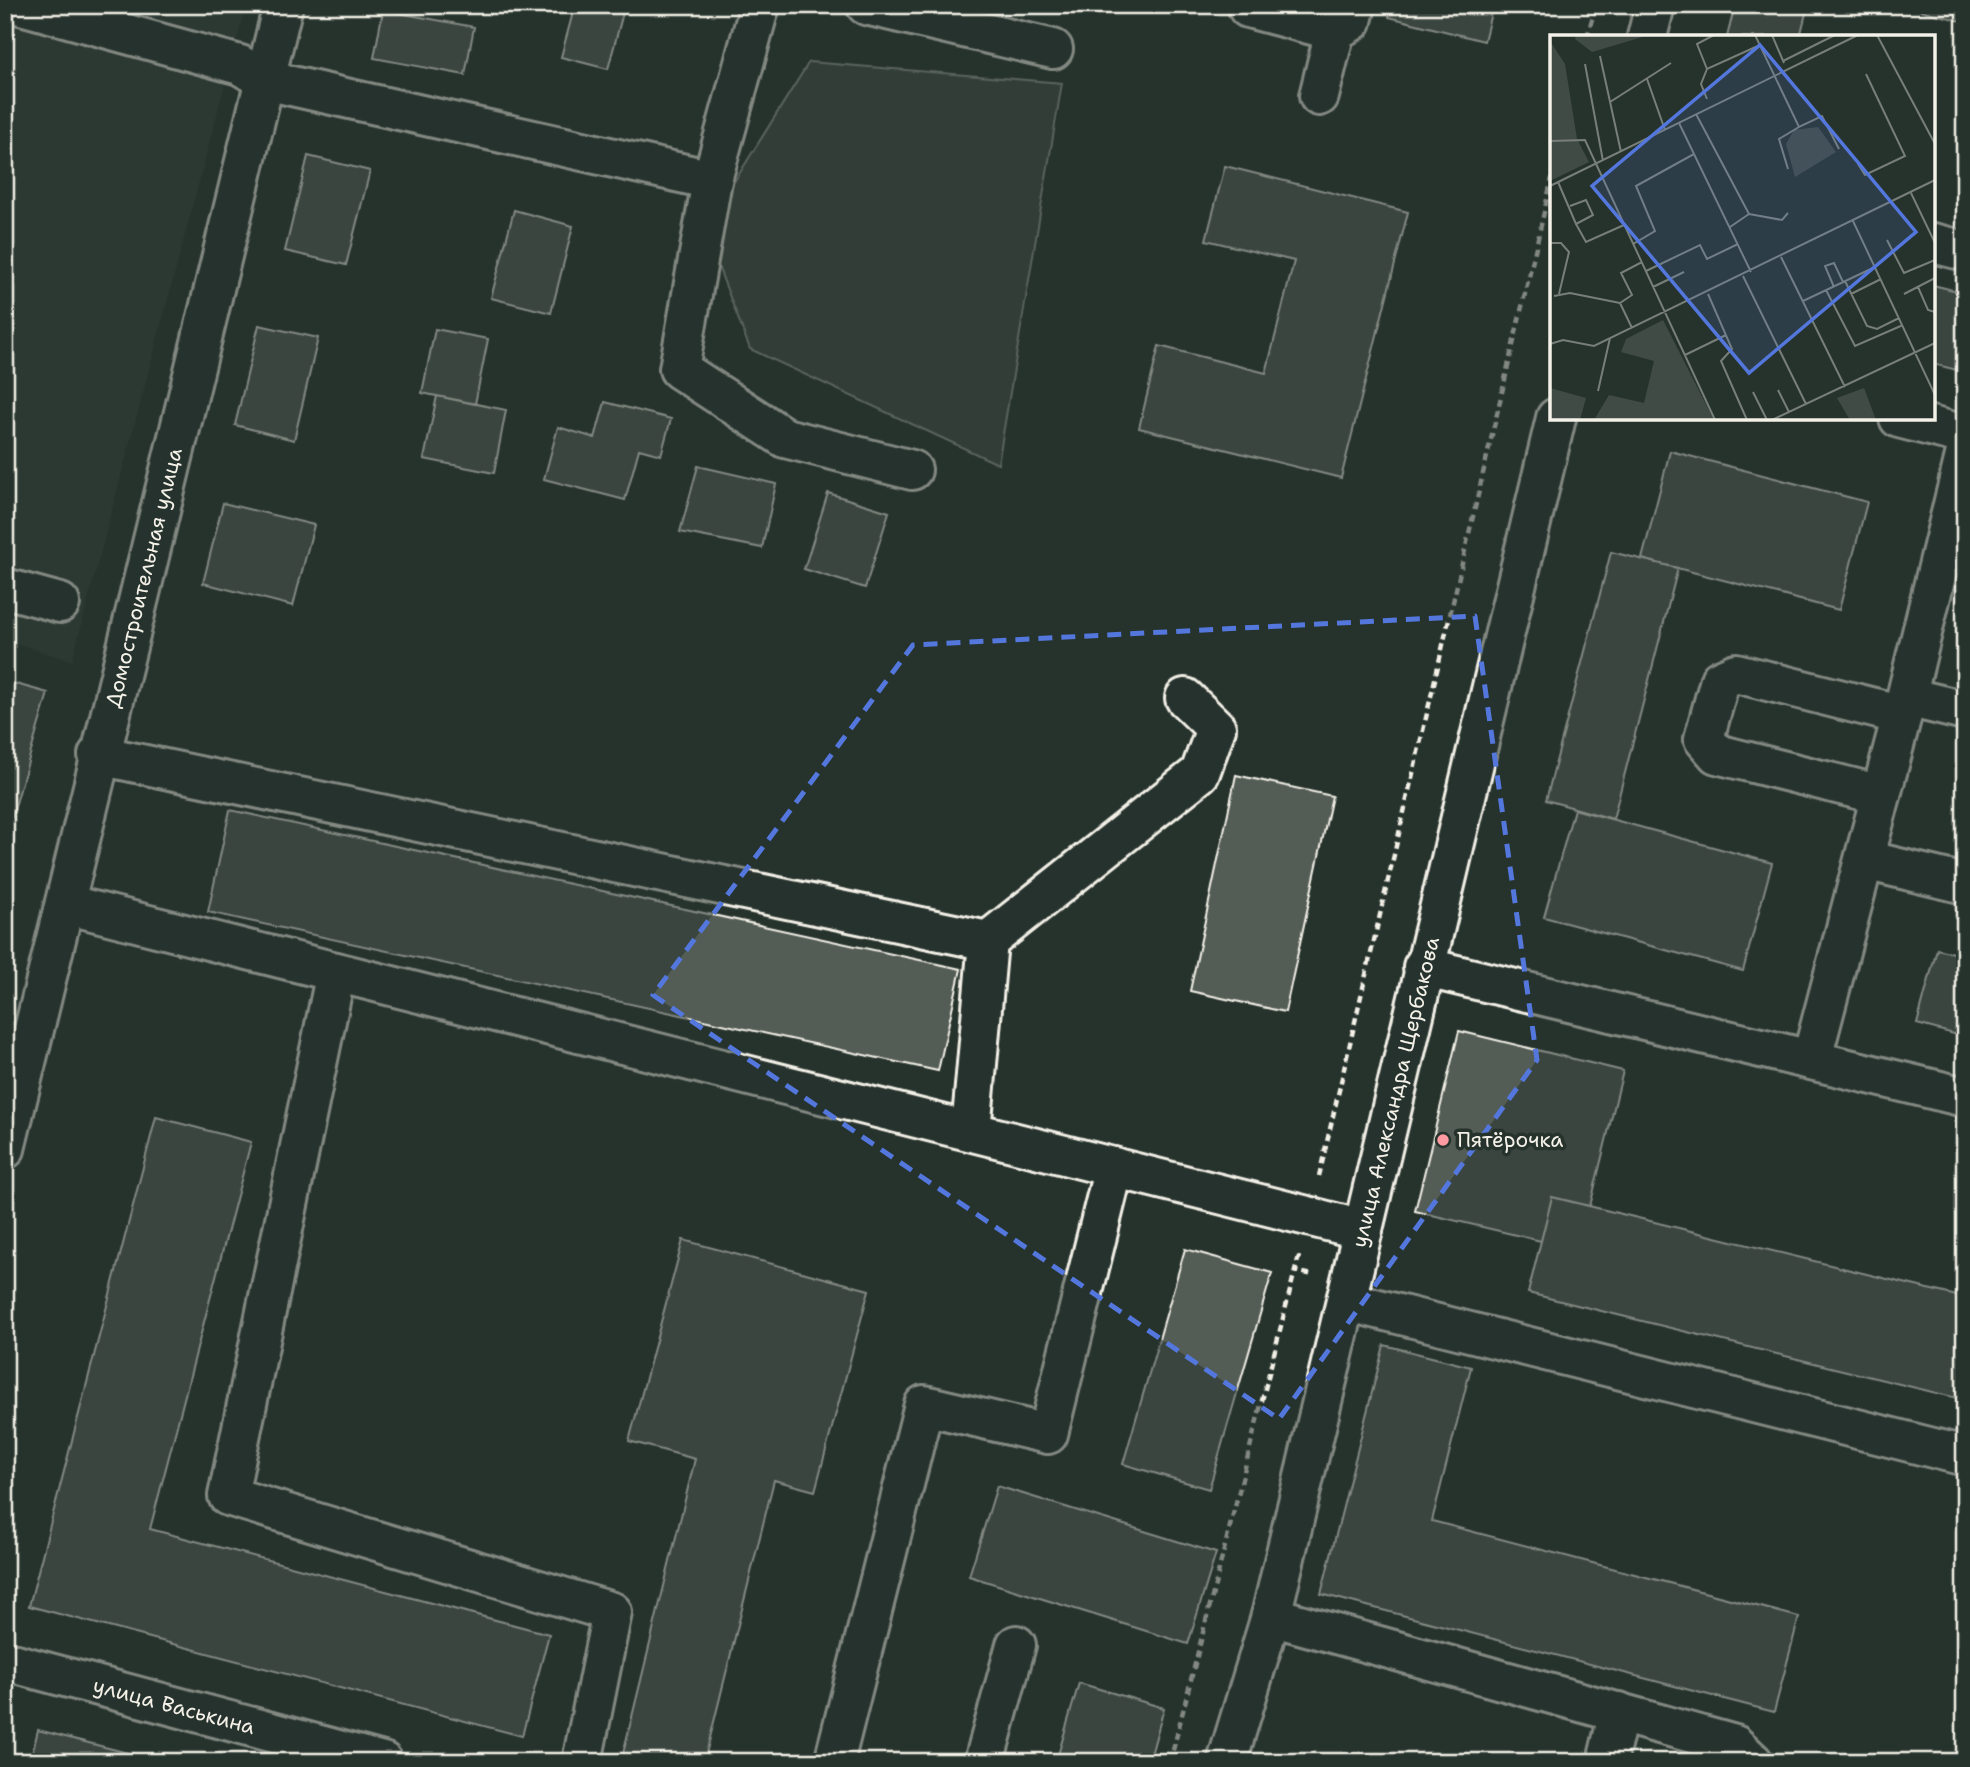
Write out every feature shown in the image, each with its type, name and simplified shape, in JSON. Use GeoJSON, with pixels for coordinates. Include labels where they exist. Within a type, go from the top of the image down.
{"type":"FeatureCollection","features":[{"type":"Feature","properties":{"kind":"street"},"geometry":{"type":"LineString","coordinates":[[21,5],[240,65],[265,80],[712,180]]}},
{"type":"Feature","properties":{"kind":"street","name":"Домостроительная улица"},"geometry":{"type":"LineString","coordinates":[[5,1149],[20,1027],[65,904],[98,755],[283,5]]}},
{"type":"Feature","properties":{"kind":"street"},"geometry":{"type":"LineString","coordinates":[[760,5],[712,180],[679,369],[785,438],[912,470]]}},
{"type":"Feature","properties":{"kind":"street"},"geometry":{"type":"LineString","coordinates":[[866,5],[1052,49]]}},
{"type":"Feature","properties":{"kind":"street"},"geometry":{"type":"LineString","coordinates":[[1648,35],[1655,5]]}},
{"type":"Feature","properties":{"kind":"street"},"geometry":{"type":"LineString","coordinates":[[1248,8],[1346,18],[1319,96]]}},
{"type":"Feature","properties":{"kind":"street"},"geometry":{"type":"LineString","coordinates":[[1935,244],[1965,251]]}},
{"type":"Feature","properties":{"kind":"street","name":"улица Александра Щербакова"},"geometry":{"type":"LineString","coordinates":[[1227,1762],[1271,1616],[1423,967],[1556,420]]}},
{"type":"Feature","properties":{"kind":"street"},"geometry":{"type":"LineString","coordinates":[[1907,420],[1965,435]]}},
{"type":"Feature","properties":{"kind":"street"},"geometry":{"type":"LineString","coordinates":[[1812,1058],[1865,860],[1965,456]]}},
{"type":"Feature","properties":{"kind":"street"},"geometry":{"type":"LineString","coordinates":[[5,587],[60,603]]}},
{"type":"Feature","properties":{"kind":"street"},"geometry":{"type":"LineString","coordinates":[[1881,796],[1717,754],[1704,739],[1720,680],[1736,673],[1904,706],[1965,711]]}},
{"type":"Feature","properties":{"kind":"street"},"geometry":{"type":"LineString","coordinates":[[971,1131],[988,941],[1200,773],[1216,728],[1185,698]]}},
{"type":"Feature","properties":{"kind":"street"},"geometry":{"type":"LineString","coordinates":[[98,755],[988,941]]}},
{"type":"Feature","properties":{"kind":"street"},"geometry":{"type":"LineString","coordinates":[[1865,860],[1965,884]]}},
{"type":"Feature","properties":{"kind":"street"},"geometry":{"type":"LineString","coordinates":[[65,904],[1363,1230]]}},
{"type":"Feature","properties":{"kind":"street"},"geometry":{"type":"LineString","coordinates":[[1423,967],[1812,1058],[1965,1097]]}},
{"type":"Feature","properties":{"kind":"street"},"geometry":{"type":"LineString","coordinates":[[336,972],[228,1496],[612,1612],[582,1762]]}},
{"type":"Feature","properties":{"kind":"street"},"geometry":{"type":"LineString","coordinates":[[834,1762],[924,1405],[1048,1434],[1114,1167]]}},
{"type":"Feature","properties":{"kind":"street"},"geometry":{"type":"LineString","coordinates":[[1346,1301],[1965,1456]]}},
{"type":"Feature","properties":{"kind":"street"},"geometry":{"type":"LineString","coordinates":[[1271,1616],[1735,1745],[1753,1762]]}},
{"type":"Feature","properties":{"kind":"street"},"geometry":{"type":"LineString","coordinates":[[984,1762],[1016,1645]]}},
{"type":"Feature","properties":{"kind":"street","name":"улица Васькина"},"geometry":{"type":"LineString","coordinates":[[5,1661],[383,1762]]}},
{"type":"Feature","properties":{"kind":"street"},"geometry":{"type":"LineString","coordinates":[[1607,1762],[1619,1712]]}},
{"type":"Feature","properties":{"kind":"path"},"geometry":{"type":"LineString","coordinates":[[1588,35],[1596,5]]}},
{"type":"Feature","properties":{"kind":"path"},"geometry":{"type":"LineString","coordinates":[[1318,1178],[1550,187]]}},
{"type":"Feature","properties":{"kind":"path"},"geometry":{"type":"LineString","coordinates":[[1170,1762],[1295,1271]]}},
{"type":"Feature","properties":{"kind":"highlighted area"},"geometry":{"type":"Polygon","coordinates":[[[1475,616],[1537,1060],[1279,1419],[653,995],[913,645],[1475,616]]]}},
{"type":"Feature","properties":{"kind":"shaded area"},"geometry":{"type":"Polygon","coordinates":[[[5,5],[246,5],[72,661],[5,640],[5,5]]]}},
{"type":"Feature","properties":{"kind":"shaded area"},"geometry":{"type":"Polygon","coordinates":[[[809,62],[1062,83],[998,464],[750,349],[704,230],[809,62]]]}},
{"type":"Feature","properties":{"kind":"building"},"geometry":{"type":"Polygon","coordinates":[[[575,5],[625,5],[608,69],[561,57],[575,5]]]}},
{"type":"Feature","properties":{"kind":"building"},"geometry":{"type":"Polygon","coordinates":[[[1121,5],[1142,5],[1141,10],[1121,5]]]}},
{"type":"Feature","properties":{"kind":"building"},"geometry":{"type":"Polygon","coordinates":[[[1392,5],[1493,5],[1484,41],[1389,17],[1392,5]]]}},
{"type":"Feature","properties":{"kind":"building"},"geometry":{"type":"Polygon","coordinates":[[[1735,5],[1808,5],[1800,35],[1728,35],[1735,5]]]}},
{"type":"Feature","properties":{"kind":"building"},"geometry":{"type":"Polygon","coordinates":[[[1901,5],[1965,5],[1965,22],[1901,5]]]}},
{"type":"Feature","properties":{"kind":"building"},"geometry":{"type":"Polygon","coordinates":[[[383,10],[474,27],[465,75],[374,58],[383,10]]]}},
{"type":"Feature","properties":{"kind":"building"},"geometry":{"type":"Polygon","coordinates":[[[308,156],[370,171],[346,265],[285,251],[308,156]]]}},
{"type":"Feature","properties":{"kind":"building"},"geometry":{"type":"Polygon","coordinates":[[[1225,166],[1408,212],[1341,478],[1139,428],[1159,346],[1266,373],[1294,261],[1206,240],[1225,166]]]}},
{"type":"Feature","properties":{"kind":"building"},"geometry":{"type":"Polygon","coordinates":[[[514,210],[573,226],[551,313],[491,298],[514,210]]]}},
{"type":"Feature","properties":{"kind":"building"},"geometry":{"type":"Polygon","coordinates":[[[1935,286],[1965,293],[1965,372],[1935,364],[1935,286]]]}},
{"type":"Feature","properties":{"kind":"building"},"geometry":{"type":"Polygon","coordinates":[[[259,325],[318,338],[294,440],[235,425],[259,325]]]}},
{"type":"Feature","properties":{"kind":"building"},"geometry":{"type":"Polygon","coordinates":[[[435,329],[488,339],[475,404],[422,393],[435,329]]]}},
{"type":"Feature","properties":{"kind":"building"},"geometry":{"type":"Polygon","coordinates":[[[437,396],[506,410],[494,473],[424,459],[437,396]]]}},
{"type":"Feature","properties":{"kind":"building"},"geometry":{"type":"Polygon","coordinates":[[[605,402],[671,419],[661,455],[639,449],[625,500],[544,479],[558,427],[595,438],[605,402]]]}},
{"type":"Feature","properties":{"kind":"building"},"geometry":{"type":"Polygon","coordinates":[[[1670,451],[1867,502],[1839,610],[1642,559],[1670,451]]]}},
{"type":"Feature","properties":{"kind":"building"},"geometry":{"type":"Polygon","coordinates":[[[698,466],[776,484],[762,548],[680,532],[698,466]]]}},
{"type":"Feature","properties":{"kind":"building"},"geometry":{"type":"Polygon","coordinates":[[[828,493],[889,512],[865,588],[804,569],[828,493]]]}},
{"type":"Feature","properties":{"kind":"building"},"geometry":{"type":"Polygon","coordinates":[[[223,503],[314,525],[293,606],[203,583],[223,503]]]}},
{"type":"Feature","properties":{"kind":"building"},"geometry":{"type":"Polygon","coordinates":[[[1611,552],[1678,568],[1613,819],[1546,800],[1611,552]]]}},
{"type":"Feature","properties":{"kind":"building"},"geometry":{"type":"Polygon","coordinates":[[[5,681],[48,693],[5,841],[5,681]]]}},
{"type":"Feature","properties":{"kind":"building"},"geometry":{"type":"Polygon","coordinates":[[[1236,775],[1332,796],[1285,1012],[1190,991],[1236,775]]]}},
{"type":"Feature","properties":{"kind":"building"},"geometry":{"type":"Polygon","coordinates":[[[1574,809],[1772,863],[1743,971],[1544,917],[1574,809]]]}},
{"type":"Feature","properties":{"kind":"building"},"geometry":{"type":"Polygon","coordinates":[[[230,810],[961,969],[938,1071],[208,912],[230,810]]]}},
{"type":"Feature","properties":{"kind":"building"},"geometry":{"type":"Polygon","coordinates":[[[1937,949],[1965,956],[1965,1037],[1917,1024],[1937,949]]]}},
{"type":"Feature","properties":{"kind":"building"},"geometry":{"type":"Polygon","coordinates":[[[1459,1031],[1623,1071],[1590,1206],[1552,1197],[1541,1241],[1415,1211],[1459,1031]]]}},
{"type":"Feature","properties":{"kind":"building"},"geometry":{"type":"Polygon","coordinates":[[[156,1117],[251,1142],[150,1529],[549,1634],[522,1736],[29,1606],[156,1117]]]}},
{"type":"Feature","properties":{"kind":"building"},"geometry":{"type":"Polygon","coordinates":[[[1552,1197],[1965,1298],[1965,1400],[1528,1293],[1552,1197]]]}},
{"type":"Feature","properties":{"kind":"building"},"geometry":{"type":"Polygon","coordinates":[[[683,1240],[869,1290],[815,1491],[774,1480],[704,1762],[621,1762],[695,1459],[629,1441],[683,1240]]]}},
{"type":"Feature","properties":{"kind":"building"},"geometry":{"type":"Polygon","coordinates":[[[1185,1249],[1272,1273],[1209,1489],[1123,1464],[1185,1249]]]}},
{"type":"Feature","properties":{"kind":"building"},"geometry":{"type":"Polygon","coordinates":[[[1384,1345],[1471,1367],[1432,1521],[1799,1617],[1774,1712],[1321,1594],[1384,1345]]]}},
{"type":"Feature","properties":{"kind":"building"},"geometry":{"type":"Polygon","coordinates":[[[997,1486],[1216,1553],[1188,1644],[969,1576],[997,1486]]]}},
{"type":"Feature","properties":{"kind":"building"},"geometry":{"type":"Polygon","coordinates":[[[1079,1683],[1164,1708],[1149,1762],[1056,1762],[1079,1683]]]}},
{"type":"Feature","properties":{"kind":"building"},"geometry":{"type":"Polygon","coordinates":[[[38,1730],[163,1762],[30,1762],[38,1730]]]}},
{"type":"Feature","properties":{"kind":"place","name":"Пятёрочка"},"geometry":{"type":"Point","coordinates":[1443,1140]}}]}
